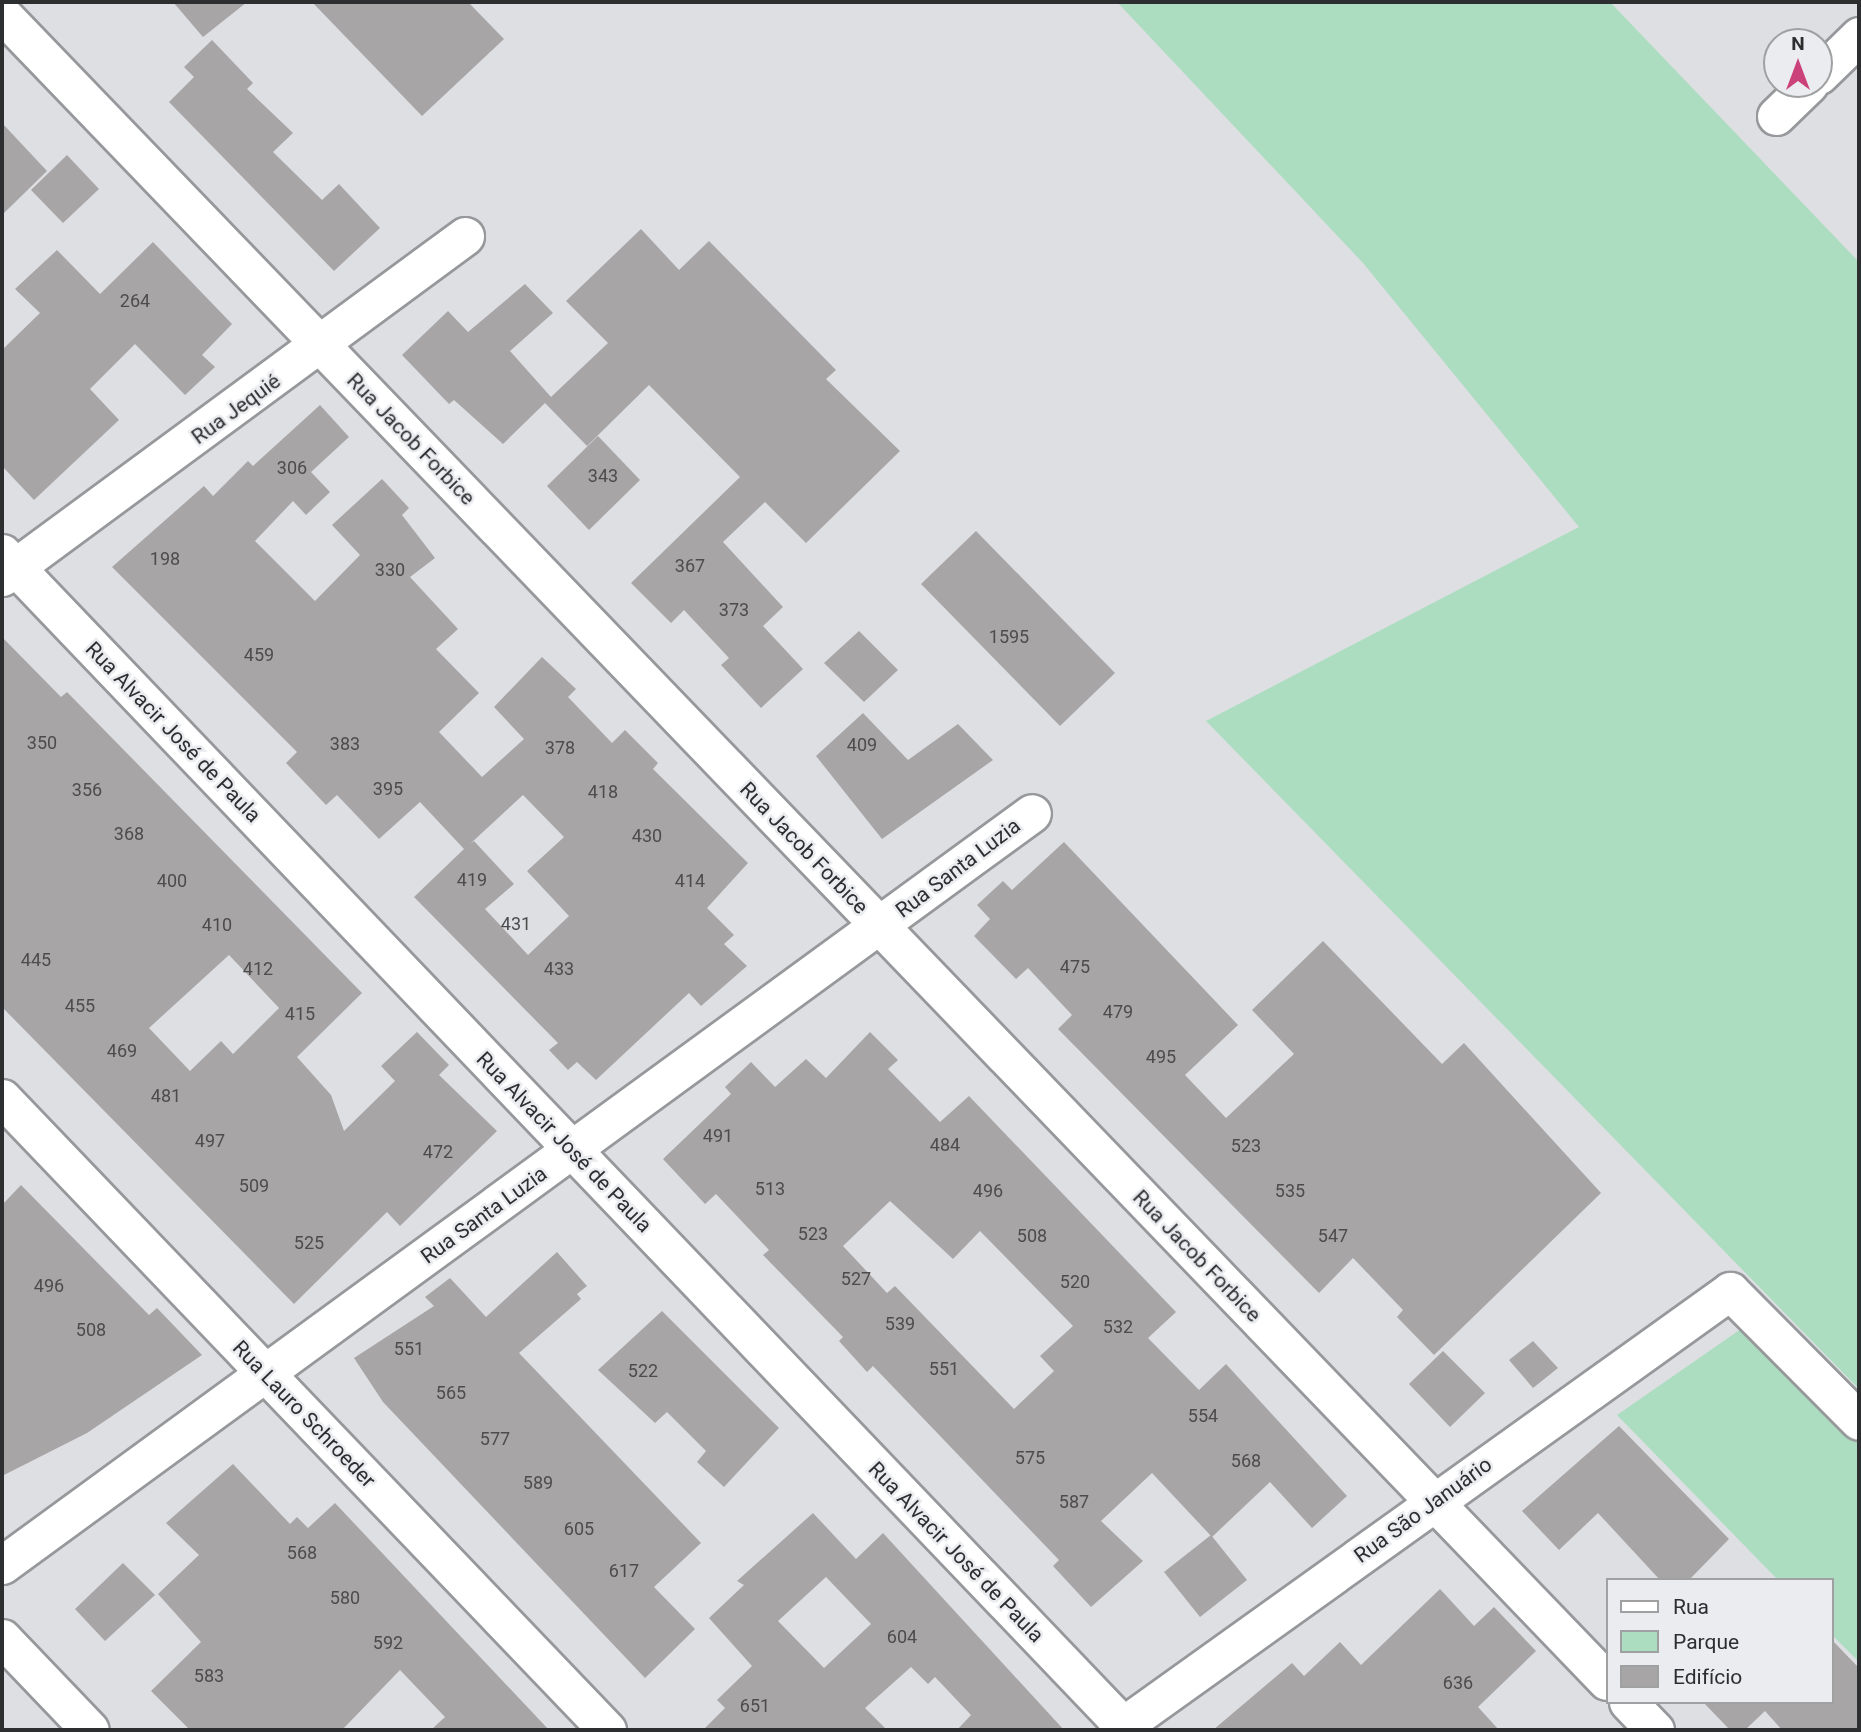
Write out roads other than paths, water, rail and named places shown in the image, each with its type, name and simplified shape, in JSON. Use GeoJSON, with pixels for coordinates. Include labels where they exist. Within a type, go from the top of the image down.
{"type":"FeatureCollection","features":[{"type":"Feature","properties":{"kind":"street","name":"Rua Jacob Forbice"},"geometry":{"type":"LineString","coordinates":[[2,14],[1605,1679]]}},
{"type":"Feature","properties":{"kind":"street"},"geometry":{"type":"LineString","coordinates":[[1833,61],[1859,36]]}},
{"type":"Feature","properties":{"kind":"street"},"geometry":{"type":"LineString","coordinates":[[1776,116],[1795,98]]}},
{"type":"Feature","properties":{"kind":"street","name":"Rua Jequié"},"geometry":{"type":"LineString","coordinates":[[6,566],[323,347],[465,236]]}},
{"type":"Feature","properties":{"kind":"street","name":"Rua Alvacir José de Paula"},"geometry":{"type":"LineString","coordinates":[[6,566],[573,1150],[1122,1729]]}},
{"type":"Feature","properties":{"kind":"street","name":"Rua Santa Luzia"},"geometry":{"type":"LineString","coordinates":[[2,1565],[1032,813]]}},
{"type":"Feature","properties":{"kind":"street","name":"Rua Lauro Schroeder"},"geometry":{"type":"LineString","coordinates":[[2,1098],[607,1730]]}},
{"type":"Feature","properties":{"kind":"street","name":"Rua São Januário"},"geometry":{"type":"LineString","coordinates":[[1122,1729],[1730,1291],[1859,1421]]}},
{"type":"Feature","properties":{"kind":"street"},"geometry":{"type":"LineString","coordinates":[[2,1638],[90,1730]]}},
{"type":"Feature","properties":{"kind":"street"},"geometry":{"type":"LineString","coordinates":[[1630,1704],[1655,1730]]}}]}
